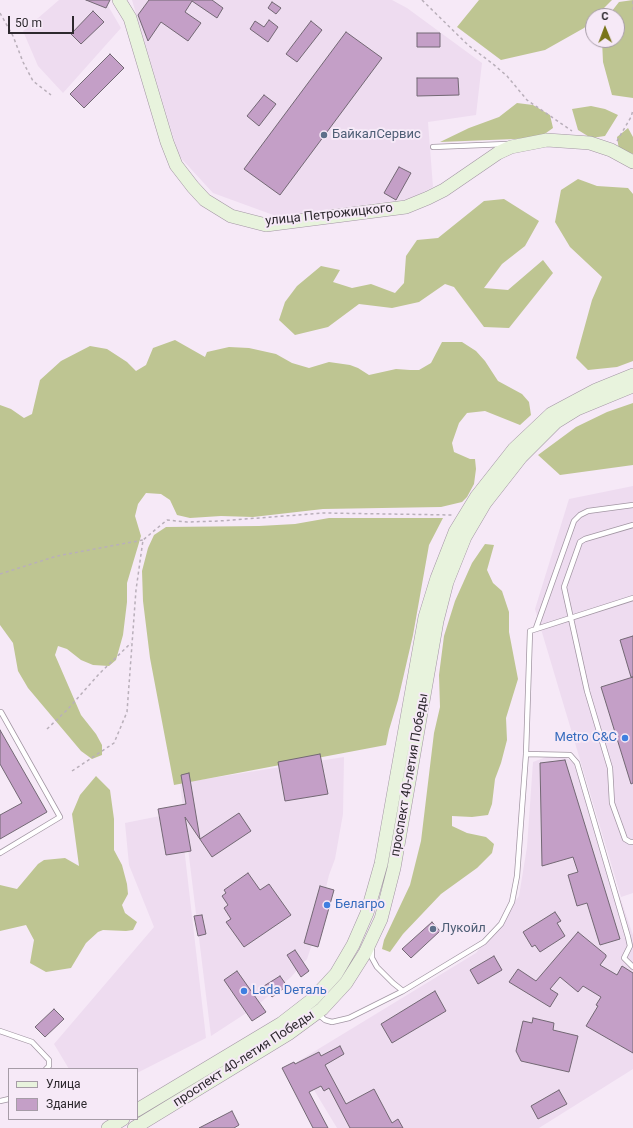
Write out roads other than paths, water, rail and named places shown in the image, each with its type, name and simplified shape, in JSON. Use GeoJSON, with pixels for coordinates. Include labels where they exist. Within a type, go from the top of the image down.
{"type":"FeatureCollection","features":[{"type":"Feature","properties":{"kind":"main road","name":"улица Петрожицкого"},"geometry":{"type":"LineString","coordinates":[[119,0],[130,18],[167,142],[176,165],[192,187],[205,200],[231,216],[266,225],[406,207],[444,190],[498,153],[511,147],[547,140],[590,143],[611,150],[633,162]]}},
{"type":"Feature","properties":{"kind":"main road","name":"проспект 40-летия Победы"},"geometry":{"type":"LineString","coordinates":[[138,1109],[282,1023],[308,1003],[336,974],[353,945],[367,913],[382,864],[425,617],[437,578],[455,532],[477,496],[514,449],[551,414],[596,390],[633,375]]}},
{"type":"Feature","properties":{"kind":"main road","name":"проспект 40-летия Победы"},"geometry":{"type":"LineString","coordinates":[[137,1127],[288,1034],[322,1009],[346,983],[365,953],[381,918],[394,868],[437,621],[448,582],[465,537],[485,503],[521,457],[556,422],[577,409],[633,386]]}},
{"type":"Feature","properties":{"kind":"main road"},"geometry":{"type":"LineString","coordinates":[[308,1003],[317,1013]]}},
{"type":"Feature","properties":{"kind":"main road"},"geometry":{"type":"LineString","coordinates":[[108,1128],[121,1120]]}},
{"type":"Feature","properties":{"kind":"lane"},"geometry":{"type":"LineString","coordinates":[[433,147],[527,144]]}},
{"type":"Feature","properties":{"kind":"lane"},"geometry":{"type":"LineString","coordinates":[[536,628],[574,521],[580,515],[588,511],[633,505]]}},
{"type":"Feature","properties":{"kind":"lane"},"geometry":{"type":"LineString","coordinates":[[633,525],[585,539],[580,542],[564,587],[587,691],[610,768],[612,803],[625,839],[633,842]]}},
{"type":"Feature","properties":{"kind":"lane"},"geometry":{"type":"LineString","coordinates":[[317,1013],[325,1020],[332,1022],[349,1018],[403,991],[484,942],[501,924],[512,902],[517,876],[526,754],[530,632],[536,628],[633,598]]}},
{"type":"Feature","properties":{"kind":"lane"},"geometry":{"type":"LineString","coordinates":[[0,712],[60,817],[0,853]]}},
{"type":"Feature","properties":{"kind":"lane"},"geometry":{"type":"LineString","coordinates":[[526,754],[570,755],[577,763],[628,937],[630,946],[624,958],[633,966]]}},
{"type":"Feature","properties":{"kind":"lane"},"geometry":{"type":"LineString","coordinates":[[372,937],[372,958],[374,963],[403,991]]}},
{"type":"Feature","properties":{"kind":"lane"},"geometry":{"type":"LineString","coordinates":[[0,1031],[32,1042],[49,1060],[49,1066],[47,1068]]}},
{"type":"Feature","properties":{"kind":"place","name":"БайкалСервис"},"geometry":{"type":"Point","coordinates":[324,135]}},
{"type":"Feature","properties":{"kind":"place","name":"Metro C&C"},"geometry":{"type":"Point","coordinates":[625,738]}},
{"type":"Feature","properties":{"kind":"place","name":"Белагро"},"geometry":{"type":"Point","coordinates":[327,905]}},
{"type":"Feature","properties":{"kind":"place","name":"Лукойл"},"geometry":{"type":"Point","coordinates":[433,929]}},
{"type":"Feature","properties":{"kind":"place","name":"Lada Dеталь"},"geometry":{"type":"Point","coordinates":[244,991]}}]}
